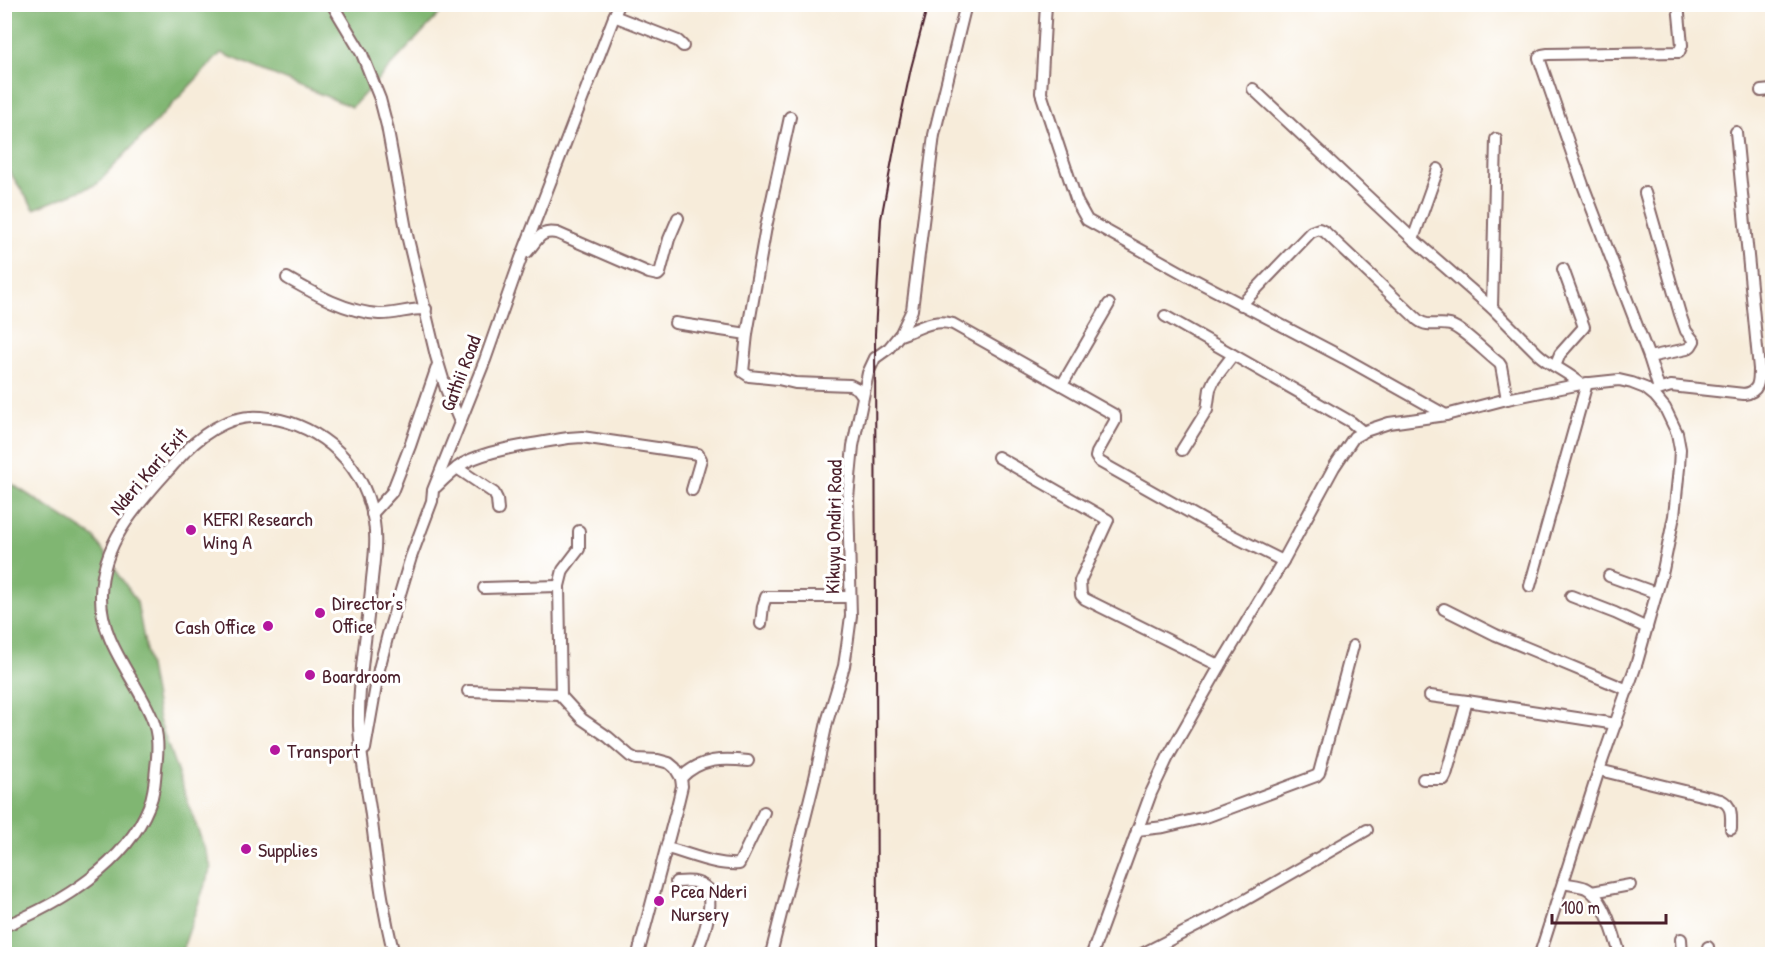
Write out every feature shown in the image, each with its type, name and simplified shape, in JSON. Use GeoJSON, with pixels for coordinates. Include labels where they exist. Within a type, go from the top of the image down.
{"type":"FeatureCollection","features":[{"type":"Feature","properties":{"kind":"street"},"geometry":{"type":"LineString","coordinates":[[333,4],[362,54],[380,99],[391,144],[407,235],[438,364],[460,422]]}},
{"type":"Feature","properties":{"kind":"street","name":"Gathii Road"},"geometry":{"type":"LineString","coordinates":[[363,762],[388,634],[411,557],[432,501],[433,490],[619,4]]}},
{"type":"Feature","properties":{"kind":"street","name":"Kikuyu Ondiri Road"},"geometry":{"type":"LineString","coordinates":[[771,954],[827,722],[844,666],[850,625],[849,482],[853,446],[863,396],[875,358],[889,348],[900,335],[912,310],[934,135],[966,4]]}},
{"type":"Feature","properties":{"kind":"street"},"geometry":{"type":"LineString","coordinates":[[1046,4],[1041,93],[1082,213],[1087,220],[1446,415]]}},
{"type":"Feature","properties":{"kind":"street"},"geometry":{"type":"LineString","coordinates":[[1540,954],[1647,628],[1663,570],[1674,516],[1680,449],[1672,420],[1655,391],[1649,357],[1587,196],[1539,58],[1548,54],[1679,52],[1682,45],[1678,4]]}},
{"type":"Feature","properties":{"kind":"street"},"geometry":{"type":"LineString","coordinates":[[614,16],[678,41],[683,46]]}},
{"type":"Feature","properties":{"kind":"street"},"geometry":{"type":"LineString","coordinates":[[1253,89],[1413,239],[1492,308],[1538,354],[1584,384]]}},
{"type":"Feature","properties":{"kind":"street"},"geometry":{"type":"LineString","coordinates":[[1761,91],[1773,90]]}},
{"type":"Feature","properties":{"kind":"street"},"geometry":{"type":"LineString","coordinates":[[790,117],[766,227],[742,369],[745,375],[795,383],[850,385],[858,389],[863,396]]}},
{"type":"Feature","properties":{"kind":"street"},"geometry":{"type":"LineString","coordinates":[[1092,954],[1151,793],[1168,757],[1341,455],[1354,437],[1389,423],[1446,415],[1507,399],[1584,384],[1619,380],[1655,391],[1666,386],[1679,386],[1744,394],[1754,391],[1758,385],[1759,369],[1736,132]]}},
{"type":"Feature","properties":{"kind":"street"},"geometry":{"type":"LineString","coordinates":[[1492,308],[1496,139]]}},
{"type":"Feature","properties":{"kind":"street"},"geometry":{"type":"LineString","coordinates":[[1413,239],[1438,169]]}},
{"type":"Feature","properties":{"kind":"street"},"geometry":{"type":"LineString","coordinates":[[1645,193],[1682,320],[1686,331],[1694,341],[1687,349],[1649,357]]}},
{"type":"Feature","properties":{"kind":"street"},"geometry":{"type":"LineString","coordinates":[[522,258],[539,236],[550,232],[658,275],[678,218]]}},
{"type":"Feature","properties":{"kind":"street"},"geometry":{"type":"LineString","coordinates":[[1242,305],[1311,232],[1319,229],[1325,232],[1418,320],[1427,325],[1450,325],[1456,328],[1499,363],[1507,399]]}},
{"type":"Feature","properties":{"kind":"street"},"geometry":{"type":"LineString","coordinates":[[1555,366],[1560,354],[1584,327],[1563,269]]}},
{"type":"Feature","properties":{"kind":"street"},"geometry":{"type":"LineString","coordinates":[[287,278],[343,306],[367,313],[387,314],[417,308],[426,309]]}},
{"type":"Feature","properties":{"kind":"street"},"geometry":{"type":"LineString","coordinates":[[1062,385],[1109,304]]}},
{"type":"Feature","properties":{"kind":"street"},"geometry":{"type":"LineString","coordinates":[[1165,316],[1351,422],[1363,432]]}},
{"type":"Feature","properties":{"kind":"street"},"geometry":{"type":"LineString","coordinates":[[900,335],[942,321],[962,329],[1115,416],[1115,421],[1097,453],[1096,457],[1100,462],[1221,530],[1282,561]]}},
{"type":"Feature","properties":{"kind":"street"},"geometry":{"type":"LineString","coordinates":[[675,323],[747,334]]}},
{"type":"Feature","properties":{"kind":"street"},"geometry":{"type":"LineString","coordinates":[[1182,450],[1207,410],[1210,389],[1214,380],[1233,355]]}},
{"type":"Feature","properties":{"kind":"street"},"geometry":{"type":"LineString","coordinates":[[372,514],[392,492],[438,364]]}},
{"type":"Feature","properties":{"kind":"street"},"geometry":{"type":"LineString","coordinates":[[1530,586],[1584,384]]}},
{"type":"Feature","properties":{"kind":"street","name":"Nderi Kari Exit"},"geometry":{"type":"LineString","coordinates":[[4,926],[25,918],[82,886],[101,870],[130,838],[151,803],[158,749],[156,729],[139,692],[110,640],[102,613],[101,596],[106,562],[128,518],[180,457],[204,434],[236,418],[249,416],[300,425],[327,442],[350,464],[365,491],[372,514],[375,554],[363,656],[359,730],[384,910],[394,954]]}},
{"type":"Feature","properties":{"kind":"street"},"geometry":{"type":"LineString","coordinates":[[433,490],[457,468],[482,456],[568,438],[600,439],[698,454],[701,459],[692,490]]}},
{"type":"Feature","properties":{"kind":"street"},"geometry":{"type":"LineString","coordinates":[[998,457],[1108,520],[1080,581],[1081,595],[1220,666]]}},
{"type":"Feature","properties":{"kind":"street"},"geometry":{"type":"LineString","coordinates":[[457,468],[494,493],[498,510]]}},
{"type":"Feature","properties":{"kind":"street"},"geometry":{"type":"LineString","coordinates":[[579,531],[579,549],[563,570],[558,586],[560,694],[582,719],[630,756],[669,764],[675,768],[681,778],[682,786],[668,848],[638,954]]}},
{"type":"Feature","properties":{"kind":"street"},"geometry":{"type":"LineString","coordinates":[[1609,576],[1656,593]]}},
{"type":"Feature","properties":{"kind":"street"},"geometry":{"type":"LineString","coordinates":[[484,588],[558,586]]}},
{"type":"Feature","properties":{"kind":"street"},"geometry":{"type":"LineString","coordinates":[[1570,596],[1647,628]]}},
{"type":"Feature","properties":{"kind":"street"},"geometry":{"type":"LineString","coordinates":[[761,624],[766,597],[850,597]]}},
{"type":"Feature","properties":{"kind":"street"},"geometry":{"type":"LineString","coordinates":[[1444,609],[1496,635],[1628,690]]}},
{"type":"Feature","properties":{"kind":"street"},"geometry":{"type":"LineString","coordinates":[[1137,830],[1206,818],[1316,776],[1319,773],[1353,646]]}},
{"type":"Feature","properties":{"kind":"street"},"geometry":{"type":"LineString","coordinates":[[468,692],[560,694]]}},
{"type":"Feature","properties":{"kind":"street"},"geometry":{"type":"LineString","coordinates":[[1430,696],[1616,724]]}},
{"type":"Feature","properties":{"kind":"street"},"geometry":{"type":"LineString","coordinates":[[1423,780],[1444,779],[1467,701]]}},
{"type":"Feature","properties":{"kind":"street"},"geometry":{"type":"LineString","coordinates":[[681,778],[689,769],[706,762],[729,759],[748,761]]}},
{"type":"Feature","properties":{"kind":"street"},"geometry":{"type":"LineString","coordinates":[[1599,770],[1721,800],[1731,809],[1731,829]]}},
{"type":"Feature","properties":{"kind":"street"},"geometry":{"type":"LineString","coordinates":[[668,848],[705,860],[739,864],[764,812]]}},
{"type":"Feature","properties":{"kind":"street"},"geometry":{"type":"LineString","coordinates":[[1142,954],[1226,911],[1367,830]]}},
{"type":"Feature","properties":{"kind":"street"},"geometry":{"type":"LineString","coordinates":[[676,882],[691,881],[700,883],[708,889],[710,900],[705,929],[696,954]]}},
{"type":"Feature","properties":{"kind":"street"},"geometry":{"type":"LineString","coordinates":[[1563,883],[1585,888],[1597,897],[1603,907],[1620,954]]}},
{"type":"Feature","properties":{"kind":"street"},"geometry":{"type":"LineString","coordinates":[[1592,892],[1630,885]]}},
{"type":"Feature","properties":{"kind":"street"},"geometry":{"type":"LineString","coordinates":[[1681,939],[1682,954]]}},
{"type":"Feature","properties":{"kind":"green space"},"geometry":{"type":"Polygon","coordinates":[[[4,5],[448,5],[352,107],[221,53],[97,184],[34,209],[5,165],[4,5]]]}},
{"type":"Feature","properties":{"kind":"green space"},"geometry":{"type":"Polygon","coordinates":[[[4,479],[94,537],[137,602],[159,720],[211,867],[181,954],[5,954],[4,479]]]}},
{"type":"Feature","properties":{"kind":"railway"},"geometry":{"type":"LineString","coordinates":[[877,954],[875,334],[881,219],[911,68],[928,4]]}},
{"type":"Feature","properties":{"kind":"place","name":"KEFRI Research Wing A"},"geometry":{"type":"Point","coordinates":[191,530]}},
{"type":"Feature","properties":{"kind":"place","name":"Director's Office"},"geometry":{"type":"Point","coordinates":[320,613]}},
{"type":"Feature","properties":{"kind":"place","name":"Cash Office"},"geometry":{"type":"Point","coordinates":[268,626]}},
{"type":"Feature","properties":{"kind":"place","name":"Boardroom"},"geometry":{"type":"Point","coordinates":[310,675]}},
{"type":"Feature","properties":{"kind":"place","name":"Transport"},"geometry":{"type":"Point","coordinates":[275,750]}},
{"type":"Feature","properties":{"kind":"place","name":"Supplies"},"geometry":{"type":"Point","coordinates":[246,849]}},
{"type":"Feature","properties":{"kind":"place","name":"Pcea Nderi Nursery"},"geometry":{"type":"Point","coordinates":[659,901]}}]}
